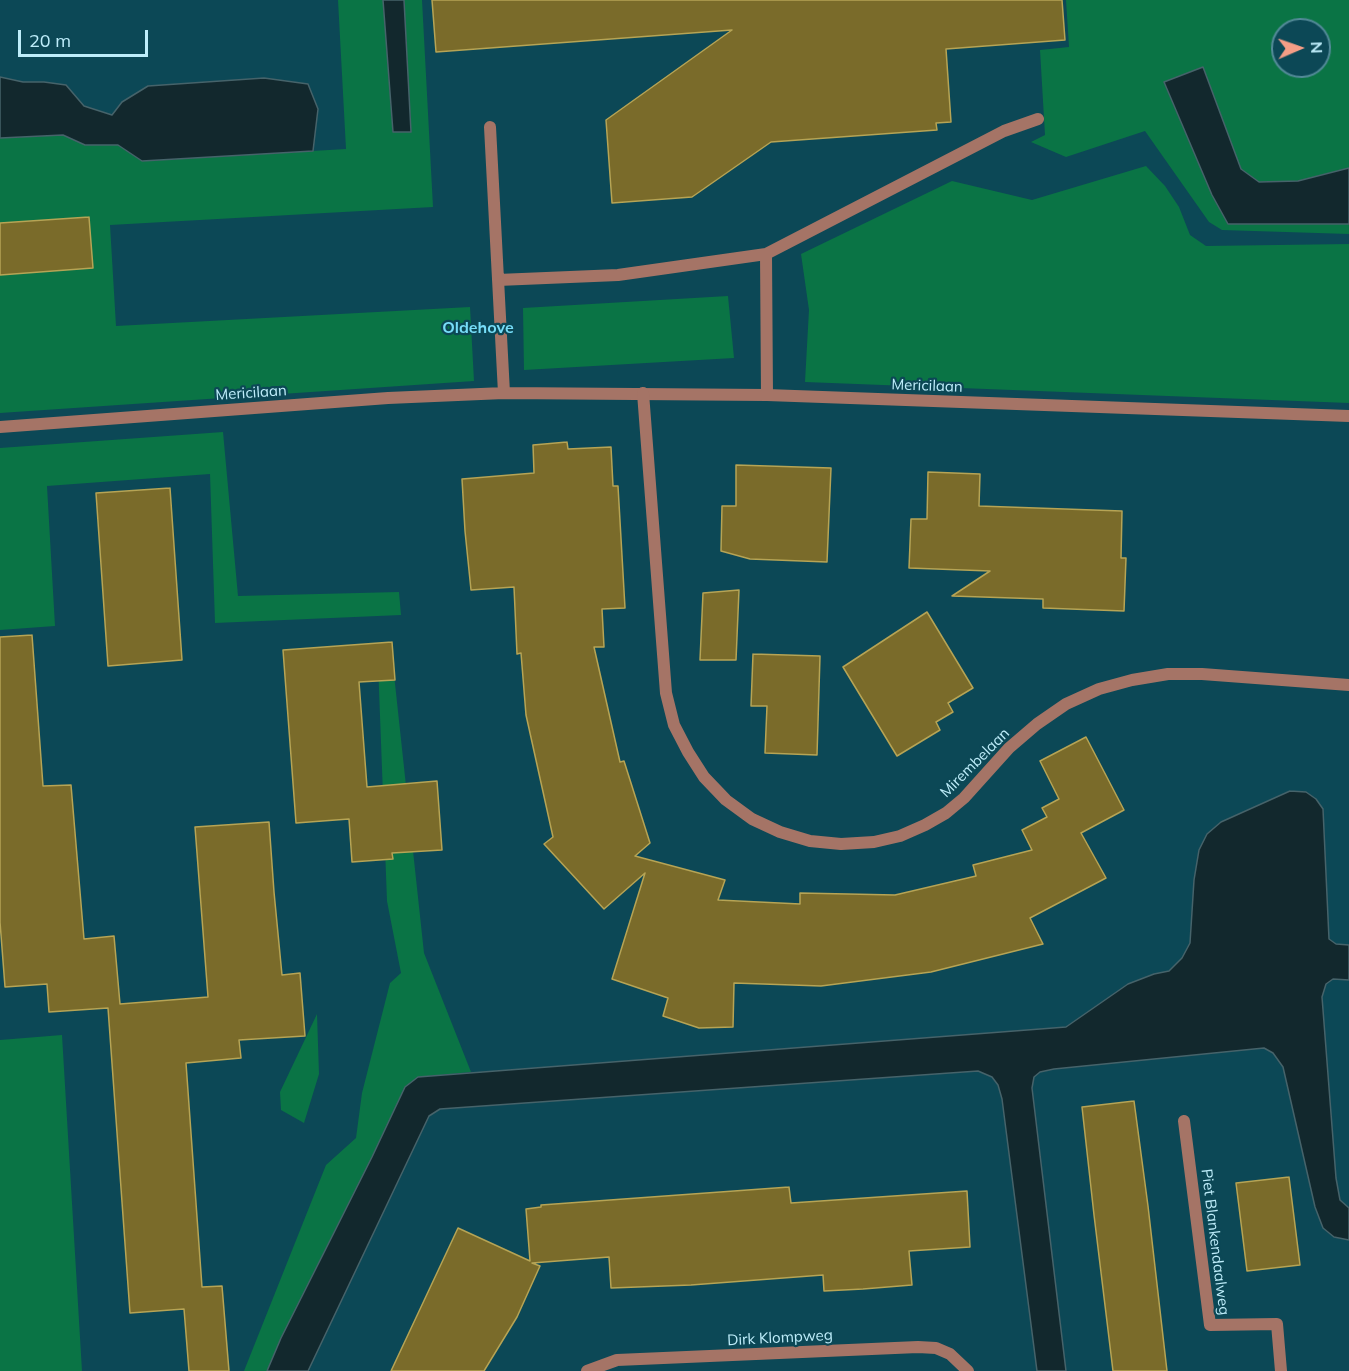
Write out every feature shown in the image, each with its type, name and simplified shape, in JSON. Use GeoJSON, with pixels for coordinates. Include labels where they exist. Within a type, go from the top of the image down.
{"type":"FeatureCollection","features":[{"type":"Feature","properties":{"kind":"street"},"geometry":{"type":"LineString","coordinates":[[498,280],[618,275],[766,254],[1004,131],[1038,119]]}},
{"type":"Feature","properties":{"kind":"street"},"geometry":{"type":"LineString","coordinates":[[490,127],[504,393]]}},
{"type":"Feature","properties":{"kind":"street"},"geometry":{"type":"LineString","coordinates":[[766,254],[767,395]]}},
{"type":"Feature","properties":{"kind":"street","name":"Mericilaan"},"geometry":{"type":"LineString","coordinates":[[0,427],[376,399],[504,393],[767,395],[1349,416]]}},
{"type":"Feature","properties":{"kind":"street","name":"Mirembelaan"},"geometry":{"type":"LineString","coordinates":[[643,393],[666,693],[674,725],[704,777],[726,800],[753,819],[780,832],[810,841],[841,844],[874,842],[900,836],[946,813],[964,798],[1009,748],[1037,724],[1066,704],[1132,680],[1168,674],[1202,674],[1349,685]]}},
{"type":"Feature","properties":{"kind":"street","name":"Piet Blankendaalweg"},"geometry":{"type":"LineString","coordinates":[[1184,1121],[1210,1326],[1277,1324],[1281,1371]]}},
{"type":"Feature","properties":{"kind":"street","name":"Dirk Klompweg"},"geometry":{"type":"LineString","coordinates":[[587,1371],[617,1360],[918,1347],[936,1348],[950,1354],[968,1371]]}},
{"type":"Feature","properties":{"kind":"green space"},"geometry":{"type":"Polygon","coordinates":[[[338,0],[383,0],[393,132],[411,131],[404,0],[422,0],[433,207],[110,225],[116,326],[470,307],[474,381],[0,413],[0,138],[63,135],[85,145],[118,145],[142,161],[346,149],[338,0]]]}},
{"type":"Feature","properties":{"kind":"green space"},"geometry":{"type":"Polygon","coordinates":[[[1066,0],[1349,0],[1349,168],[1298,181],[1259,182],[1241,169],[1203,68],[1164,83],[1212,195],[1228,224],[1349,224],[1349,234],[1222,230],[1209,222],[1145,131],[1066,157],[1031,142],[1045,135],[1040,50],[1069,47],[1066,0]]]}},
{"type":"Feature","properties":{"kind":"green space"},"geometry":{"type":"Polygon","coordinates":[[[1146,166],[1165,186],[1179,207],[1190,235],[1206,246],[1349,244],[1349,403],[805,382],[809,310],[801,254],[952,181],[1032,200],[1146,166]]]}},
{"type":"Feature","properties":{"kind":"green space"},"geometry":{"type":"Polygon","coordinates":[[[728,296],[734,358],[524,370],[523,308],[728,296]]]}},
{"type":"Feature","properties":{"kind":"green space"},"geometry":{"type":"Polygon","coordinates":[[[223,432],[238,596],[399,592],[401,615],[215,623],[210,474],[47,486],[55,626],[0,630],[0,448],[223,432]]]}},
{"type":"Feature","properties":{"kind":"green space"},"geometry":{"type":"Polygon","coordinates":[[[378,663],[393,665],[424,953],[471,1072],[419,1077],[405,1087],[281,1338],[267,1371],[244,1371],[326,1165],[356,1138],[362,1093],[390,983],[401,973],[387,901],[378,663]]]}},
{"type":"Feature","properties":{"kind":"green space"},"geometry":{"type":"Polygon","coordinates":[[[317,1014],[319,1074],[304,1123],[281,1110],[280,1092],[317,1014]]]}},
{"type":"Feature","properties":{"kind":"green space"},"geometry":{"type":"Polygon","coordinates":[[[62,1035],[82,1371],[0,1371],[0,1040],[62,1035]]]}},
{"type":"Feature","properties":{"kind":"water"},"geometry":{"type":"Polygon","coordinates":[[[383,0],[404,0],[411,132],[393,132],[383,0]]]}},
{"type":"Feature","properties":{"kind":"water"},"geometry":{"type":"Polygon","coordinates":[[[1203,67],[1241,169],[1259,182],[1298,181],[1349,168],[1349,224],[1228,224],[1212,195],[1164,82],[1203,67]]]}},
{"type":"Feature","properties":{"kind":"water"},"geometry":{"type":"Polygon","coordinates":[[[0,77],[23,82],[66,85],[84,106],[112,115],[122,102],[148,86],[264,78],[308,84],[318,109],[313,151],[142,161],[118,145],[85,145],[63,135],[0,138],[0,77]]]}},
{"type":"Feature","properties":{"kind":"water"},"geometry":{"type":"Polygon","coordinates":[[[1290,791],[1306,792],[1316,799],[1323,809],[1329,939],[1336,944],[1349,945],[1349,980],[1333,979],[1326,984],[1322,997],[1336,1178],[1340,1200],[1349,1208],[1349,1240],[1334,1237],[1323,1228],[1315,1207],[1283,1067],[1273,1053],[1264,1048],[1054,1069],[1040,1072],[1034,1077],[1032,1088],[1066,1371],[1037,1371],[1002,1099],[998,1085],[992,1077],[978,1071],[440,1109],[429,1116],[308,1371],[267,1371],[281,1338],[405,1087],[418,1077],[1066,1027],[1128,984],[1169,971],[1182,958],[1190,943],[1194,880],[1199,850],[1207,834],[1221,822],[1290,791]]]}},
{"type":"Feature","properties":{"kind":"building"},"geometry":{"type":"Polygon","coordinates":[[[432,0],[1062,0],[1065,40],[946,49],[951,122],[936,123],[937,130],[771,142],[692,197],[612,203],[606,120],[732,30],[436,52],[432,0]]]}},
{"type":"Feature","properties":{"kind":"building"},"geometry":{"type":"Polygon","coordinates":[[[89,217],[93,268],[0,275],[0,223],[89,217]]]}},
{"type":"Feature","properties":{"kind":"building"},"geometry":{"type":"Polygon","coordinates":[[[567,442],[568,449],[611,447],[613,486],[618,486],[625,608],[602,609],[604,647],[594,647],[620,762],[624,761],[650,843],[635,856],[725,880],[718,900],[800,904],[800,893],[895,895],[976,876],[973,865],[1032,850],[1022,830],[1047,817],[1042,808],[1059,799],[1040,761],[1086,737],[1124,810],[1081,833],[1106,878],[1030,918],[1043,944],[931,972],[821,986],[734,983],[733,1027],[699,1028],[663,1016],[668,998],[612,979],[645,873],[604,909],[544,844],[553,837],[526,715],[521,653],[517,654],[514,587],[471,590],[465,531],[462,479],[534,473],[533,445],[567,442]]]}},
{"type":"Feature","properties":{"kind":"building"},"geometry":{"type":"Polygon","coordinates":[[[736,465],[831,468],[827,562],[750,559],[721,551],[722,506],[736,506],[736,465]]]}},
{"type":"Feature","properties":{"kind":"building"},"geometry":{"type":"Polygon","coordinates":[[[928,472],[980,474],[979,506],[1122,511],[1121,558],[1126,558],[1124,611],[1043,608],[1043,599],[952,596],[990,571],[909,568],[911,519],[927,519],[928,472]]]}},
{"type":"Feature","properties":{"kind":"building"},"geometry":{"type":"Polygon","coordinates":[[[170,488],[182,660],[108,666],[96,493],[170,488]]]}},
{"type":"Feature","properties":{"kind":"building"},"geometry":{"type":"Polygon","coordinates":[[[739,590],[736,660],[700,660],[703,593],[739,590]]]}},
{"type":"Feature","properties":{"kind":"building"},"geometry":{"type":"Polygon","coordinates":[[[927,612],[973,688],[948,703],[953,712],[936,722],[940,730],[897,756],[843,667],[927,612]]]}},
{"type":"Feature","properties":{"kind":"building"},"geometry":{"type":"Polygon","coordinates":[[[32,635],[43,786],[71,785],[84,939],[114,936],[120,1004],[208,997],[195,827],[269,822],[282,975],[300,973],[305,1036],[239,1040],[241,1058],[186,1063],[202,1287],[222,1286],[229,1371],[189,1371],[184,1309],[130,1313],[108,1008],[49,1012],[47,984],[5,987],[0,922],[0,637],[32,635]]]}},
{"type":"Feature","properties":{"kind":"building"},"geometry":{"type":"Polygon","coordinates":[[[392,642],[395,680],[359,682],[367,787],[437,781],[442,850],[392,853],[393,859],[352,862],[349,819],[296,823],[283,650],[392,642]]]}},
{"type":"Feature","properties":{"kind":"building"},"geometry":{"type":"Polygon","coordinates":[[[753,654],[820,656],[817,755],[765,753],[767,706],[751,706],[753,654]]]}},
{"type":"Feature","properties":{"kind":"building"},"geometry":{"type":"Polygon","coordinates":[[[1134,1101],[1167,1371],[1113,1371],[1082,1107],[1134,1101]]]}},
{"type":"Feature","properties":{"kind":"building"},"geometry":{"type":"Polygon","coordinates":[[[1289,1177],[1300,1265],[1247,1271],[1236,1183],[1289,1177]]]}},
{"type":"Feature","properties":{"kind":"building"},"geometry":{"type":"Polygon","coordinates":[[[789,1187],[791,1203],[967,1191],[970,1247],[909,1251],[912,1285],[824,1291],[823,1275],[691,1285],[611,1288],[609,1257],[532,1263],[540,1266],[517,1317],[484,1371],[391,1371],[458,1228],[530,1261],[526,1209],[541,1207],[541,1205],[789,1187]]]}},
{"type":"Feature","properties":{"kind":"district","name":"Oldehove"},"geometry":{"type":"Point","coordinates":[478,328]}}]}
